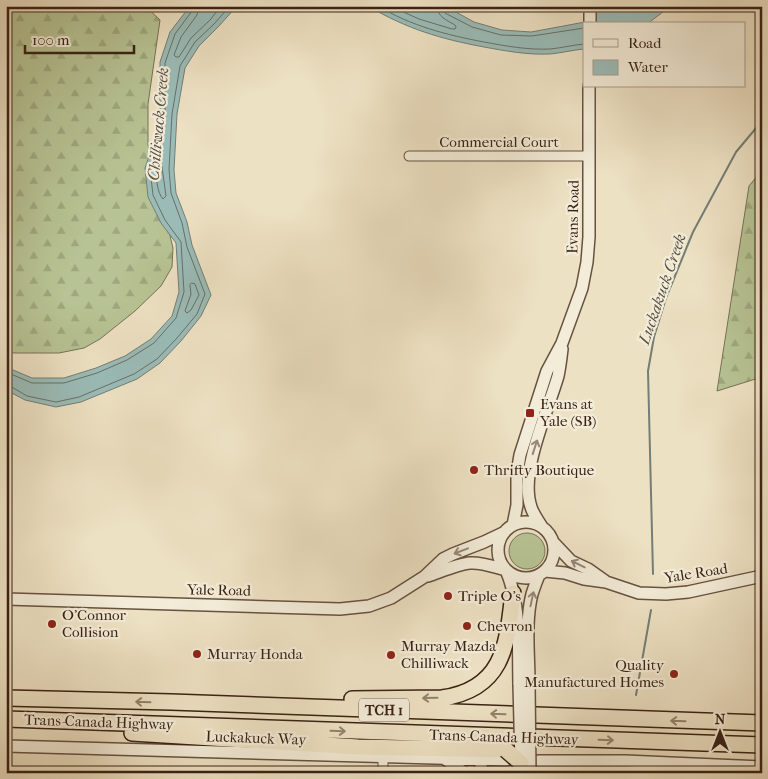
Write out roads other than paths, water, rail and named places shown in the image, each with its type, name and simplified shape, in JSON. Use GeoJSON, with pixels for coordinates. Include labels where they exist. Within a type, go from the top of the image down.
{"type":"FeatureCollection","features":[{"type":"Feature","properties":{"kind":"highway"},"geometry":{"type":"LineString","coordinates":[[171,702],[442,698],[465,693],[479,685],[491,673],[502,655],[513,593]]}},
{"type":"Feature","properties":{"kind":"highway","name":"Trans-Canada Highway"},"geometry":{"type":"LineString","coordinates":[[6,698],[762,723]]}},
{"type":"Feature","properties":{"kind":"highway","name":"Trans-Canada Highway"},"geometry":{"type":"LineString","coordinates":[[6,720],[762,746]]}},
{"type":"Feature","properties":{"kind":"highway"},"geometry":{"type":"LineString","coordinates":[[80,722],[105,732],[519,759]]}},
{"type":"Feature","properties":{"kind":"street"},"geometry":{"type":"LineString","coordinates":[[590,6],[590,22]]}},
{"type":"Feature","properties":{"kind":"street","name":"Evans Road"},"geometry":{"type":"LineString","coordinates":[[513,524],[517,505],[517,473],[520,455],[547,370],[562,344],[582,288],[587,262],[589,236],[589,88]]}},
{"type":"Feature","properties":{"kind":"street","name":"Commercial Court"},"geometry":{"type":"LineString","coordinates":[[409,156],[588,156]]}},
{"type":"Feature","properties":{"kind":"street","name":"Evans Road"},"geometry":{"type":"LineString","coordinates":[[542,527],[530,506],[528,474],[559,374],[562,344]]}},
{"type":"Feature","properties":{"kind":"street"},"geometry":{"type":"LineString","coordinates":[[519,759],[528,623],[532,594],[542,573],[550,565],[553,558],[554,543],[549,534],[535,523],[528,521],[513,524],[503,533],[499,540],[497,548],[501,564],[515,576],[523,578],[531,578],[542,573]]}},
{"type":"Feature","properties":{"kind":"street","name":"Yale Road"},"geometry":{"type":"LineString","coordinates":[[6,600],[340,609],[369,606],[391,598],[424,577],[443,559],[503,533]]}},
{"type":"Feature","properties":{"kind":"street","name":"Yale Road"},"geometry":{"type":"LineString","coordinates":[[554,543],[571,561],[588,569],[606,582]]}},
{"type":"Feature","properties":{"kind":"street","name":"Yale Road"},"geometry":{"type":"LineString","coordinates":[[424,577],[470,563],[485,564],[506,570]]}},
{"type":"Feature","properties":{"kind":"street"},"geometry":{"type":"LineString","coordinates":[[506,570],[513,593],[524,683]]}},
{"type":"Feature","properties":{"kind":"street","name":"Yale Road"},"geometry":{"type":"LineString","coordinates":[[542,573],[565,573],[584,580],[606,582],[639,593],[666,594],[688,592],[762,576]]}},
{"type":"Feature","properties":{"kind":"street","name":"Luckakuck Way"},"geometry":{"type":"LineString","coordinates":[[6,746],[482,760],[519,759]]}},
{"type":"Feature","properties":{"kind":"street"},"geometry":{"type":"LineString","coordinates":[[383,757],[383,773]]}},
{"type":"Feature","properties":{"kind":"street"},"geometry":{"type":"LineString","coordinates":[[446,758],[465,773]]}},
{"type":"Feature","properties":{"kind":"street"},"geometry":{"type":"LineString","coordinates":[[480,773],[482,760]]}},
{"type":"Feature","properties":{"kind":"street"},"geometry":{"type":"LineString","coordinates":[[538,761],[550,767],[625,761],[762,767]]}},
{"type":"Feature","properties":{"kind":"water","name":"Chilliwack Creek"},"geometry":{"type":"Polygon","coordinates":[[[190,6],[237,6],[199,46],[185,68],[177,114],[174,170],[176,193],[187,222],[192,245],[211,295],[201,316],[181,341],[160,363],[137,379],[81,402],[56,407],[25,400],[6,390],[6,367],[32,378],[64,378],[125,356],[151,339],[172,316],[179,292],[176,243],[161,223],[148,197],[145,168],[154,142],[160,114],[160,62],[170,32],[190,6]]]}},
{"type":"Feature","properties":{"kind":"water"},"geometry":{"type":"Polygon","coordinates":[[[368,6],[446,6],[474,22],[502,30],[531,32],[583,22],[583,49],[554,54],[500,50],[439,37],[382,14],[368,6]]]}},
{"type":"Feature","properties":{"kind":"water"},"geometry":{"type":"Polygon","coordinates":[[[594,6],[671,6],[650,22],[585,22],[594,6]]]}},
{"type":"Feature","properties":{"kind":"waterway","name":"Luckakuck Creek"},"geometry":{"type":"LineString","coordinates":[[653,574],[648,371],[654,337],[666,298],[693,232],[736,152],[762,121]]}},
{"type":"Feature","properties":{"kind":"waterway","name":"Luckakuck Creek"},"geometry":{"type":"LineString","coordinates":[[636,695],[651,610]]}},
{"type":"Feature","properties":{"kind":"place","name":"Evans at Yale (SB)"},"geometry":{"type":"Point","coordinates":[530,413]}},
{"type":"Feature","properties":{"kind":"place","name":"Thrifty Boutique"},"geometry":{"type":"Point","coordinates":[474,470]}},
{"type":"Feature","properties":{"kind":"place","name":"Triple O's"},"geometry":{"type":"Point","coordinates":[448,596]}},
{"type":"Feature","properties":{"kind":"place","name":"O'Connor Collision"},"geometry":{"type":"Point","coordinates":[52,624]}},
{"type":"Feature","properties":{"kind":"place","name":"Chevron"},"geometry":{"type":"Point","coordinates":[467,626]}},
{"type":"Feature","properties":{"kind":"place","name":"Murray Honda"},"geometry":{"type":"Point","coordinates":[197,654]}},
{"type":"Feature","properties":{"kind":"place","name":"Murray Mazda Chilliwack"},"geometry":{"type":"Point","coordinates":[391,655]}},
{"type":"Feature","properties":{"kind":"place","name":"Quality Manufactured Homes"},"geometry":{"type":"Point","coordinates":[674,674]}}]}
